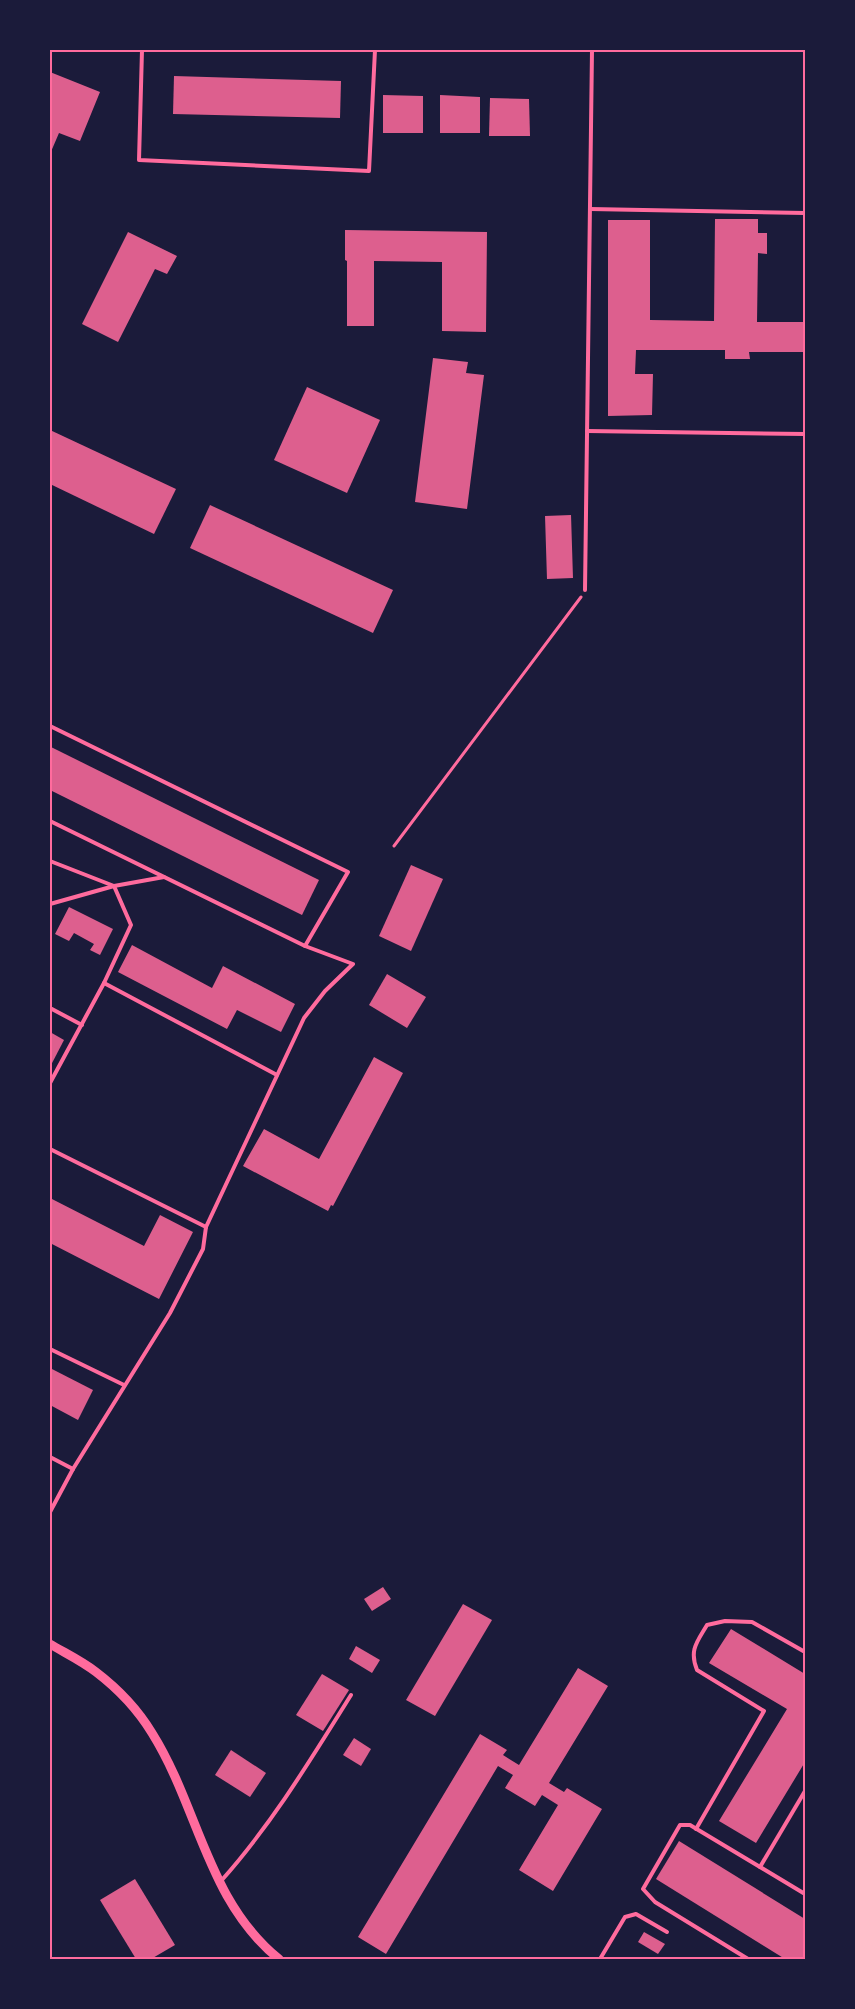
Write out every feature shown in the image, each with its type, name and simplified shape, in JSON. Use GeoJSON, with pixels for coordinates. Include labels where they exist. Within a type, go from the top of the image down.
{"type":"FeatureCollection","features":[{"type":"Feature","properties":{"kind":"street"},"geometry":{"type":"LineString","coordinates":[[50,1644],[95,1672],[127,1700],[152,1732],[172,1771],[219,1883],[236,1913],[256,1937],[279,1959]]}},
{"type":"Feature","properties":{"kind":"lane"},"geometry":{"type":"LineString","coordinates":[[142,50],[139,160],[369,171],[375,50]]}},
{"type":"Feature","properties":{"kind":"lane"},"geometry":{"type":"LineString","coordinates":[[585,590],[592,50]]}},
{"type":"Feature","properties":{"kind":"lane"},"geometry":{"type":"LineString","coordinates":[[590,209],[805,213]]}},
{"type":"Feature","properties":{"kind":"lane"},"geometry":{"type":"LineString","coordinates":[[587,431],[805,434]]}},
{"type":"Feature","properties":{"kind":"lane"},"geometry":{"type":"LineString","coordinates":[[50,726],[348,872],[305,946]]}},
{"type":"Feature","properties":{"kind":"lane"},"geometry":{"type":"LineString","coordinates":[[50,821],[305,946],[353,964],[325,991],[304,1018],[206,1227],[203,1249],[170,1313],[73,1468],[50,1512]]}},
{"type":"Feature","properties":{"kind":"lane"},"geometry":{"type":"LineString","coordinates":[[50,861],[114,886],[131,925],[104,983],[50,1083]]}},
{"type":"Feature","properties":{"kind":"lane"},"geometry":{"type":"LineString","coordinates":[[50,904],[114,886],[164,877]]}},
{"type":"Feature","properties":{"kind":"lane"},"geometry":{"type":"LineString","coordinates":[[104,983],[278,1075]]}},
{"type":"Feature","properties":{"kind":"lane"},"geometry":{"type":"LineString","coordinates":[[50,1008],[82,1025]]}},
{"type":"Feature","properties":{"kind":"lane"},"geometry":{"type":"LineString","coordinates":[[50,1149],[206,1227]]}},
{"type":"Feature","properties":{"kind":"lane"},"geometry":{"type":"LineString","coordinates":[[50,1349],[124,1385]]}},
{"type":"Feature","properties":{"kind":"lane"},"geometry":{"type":"LineString","coordinates":[[50,1457],[73,1468]]}},
{"type":"Feature","properties":{"kind":"lane"},"geometry":{"type":"LineString","coordinates":[[696,1829],[764,1711],[697,1670],[693,1660],[694,1646],[707,1625],[725,1621],[752,1622],[805,1652]]}},
{"type":"Feature","properties":{"kind":"lane"},"geometry":{"type":"LineString","coordinates":[[219,1883],[247,1852],[298,1780],[350,1695]]}},
{"type":"Feature","properties":{"kind":"lane"},"geometry":{"type":"LineString","coordinates":[[760,1867],[805,1791]]}},
{"type":"Feature","properties":{"kind":"lane"},"geometry":{"type":"LineString","coordinates":[[748,1959],[655,1902],[643,1889],[680,1826],[690,1825],[805,1894]]}},
{"type":"Feature","properties":{"kind":"lane"},"geometry":{"type":"LineString","coordinates":[[600,1959],[625,1918],[636,1914],[667,1932]]}},
{"type":"Feature","properties":{"kind":"path"},"geometry":{"type":"LineString","coordinates":[[394,846],[585,590]]}},
{"type":"Feature","properties":{"kind":"building"},"geometry":{"type":"Polygon","coordinates":[[[50,72],[100,92],[80,141],[59,133],[50,154],[50,72]]]}},
{"type":"Feature","properties":{"kind":"building"},"geometry":{"type":"Polygon","coordinates":[[[174,76],[341,81],[340,118],[173,114],[174,76]]]}},
{"type":"Feature","properties":{"kind":"building"},"geometry":{"type":"Polygon","coordinates":[[[383,95],[423,96],[423,133],[383,133],[383,95]]]}},
{"type":"Feature","properties":{"kind":"building"},"geometry":{"type":"Polygon","coordinates":[[[440,95],[480,97],[480,133],[440,133],[440,95]]]}},
{"type":"Feature","properties":{"kind":"building"},"geometry":{"type":"Polygon","coordinates":[[[490,98],[529,99],[530,136],[489,136],[490,98]]]}},
{"type":"Feature","properties":{"kind":"building"},"geometry":{"type":"Polygon","coordinates":[[[715,219],[758,219],[758,233],[767,233],[767,254],[758,253],[757,322],[805,322],[805,352],[749,352],[750,359],[725,359],[725,350],[636,350],[635,374],[653,374],[652,415],[608,416],[608,220],[650,220],[650,320],[714,321],[715,219]]]}},
{"type":"Feature","properties":{"kind":"building"},"geometry":{"type":"Polygon","coordinates":[[[345,230],[487,232],[486,332],[442,331],[442,262],[374,261],[374,326],[347,326],[345,230]]]}},
{"type":"Feature","properties":{"kind":"building"},"geometry":{"type":"Polygon","coordinates":[[[128,232],[177,256],[167,274],[155,269],[118,342],[82,324],[128,232]]]}},
{"type":"Feature","properties":{"kind":"building"},"geometry":{"type":"Polygon","coordinates":[[[433,358],[468,362],[466,373],[484,375],[467,509],[415,502],[433,358]]]}},
{"type":"Feature","properties":{"kind":"building"},"geometry":{"type":"Polygon","coordinates":[[[307,387],[380,420],[347,493],[274,460],[307,387]]]}},
{"type":"Feature","properties":{"kind":"building"},"geometry":{"type":"Polygon","coordinates":[[[50,430],[176,489],[154,534],[50,484],[50,430]]]}},
{"type":"Feature","properties":{"kind":"building"},"geometry":{"type":"Polygon","coordinates":[[[210,505],[393,590],[373,633],[190,548],[210,505]]]}},
{"type":"Feature","properties":{"kind":"building"},"geometry":{"type":"Polygon","coordinates":[[[571,515],[573,578],[547,579],[545,516],[571,515]]]}},
{"type":"Feature","properties":{"kind":"building"},"geometry":{"type":"Polygon","coordinates":[[[51,747],[319,880],[302,915],[50,790],[51,747]]]}},
{"type":"Feature","properties":{"kind":"building"},"geometry":{"type":"Polygon","coordinates":[[[411,865],[443,879],[411,951],[379,936],[411,865]]]}},
{"type":"Feature","properties":{"kind":"building"},"geometry":{"type":"Polygon","coordinates":[[[69,907],[113,929],[100,955],[90,950],[94,944],[74,933],[69,941],[55,934],[69,907]]]}},
{"type":"Feature","properties":{"kind":"building"},"geometry":{"type":"Polygon","coordinates":[[[132,945],[212,988],[223,966],[295,1004],[281,1032],[237,1010],[227,1029],[118,972],[132,945]]]}},
{"type":"Feature","properties":{"kind":"building"},"geometry":{"type":"Polygon","coordinates":[[[387,974],[426,997],[407,1028],[369,1005],[387,974]]]}},
{"type":"Feature","properties":{"kind":"building"},"geometry":{"type":"Polygon","coordinates":[[[50,1032],[64,1040],[50,1067],[50,1032]]]}},
{"type":"Feature","properties":{"kind":"building"},"geometry":{"type":"Polygon","coordinates":[[[374,1057],[403,1073],[333,1206],[331,1205],[328,1211],[243,1166],[264,1129],[319,1159],[374,1057]]]}},
{"type":"Feature","properties":{"kind":"building"},"geometry":{"type":"Polygon","coordinates":[[[50,1198],[144,1246],[160,1215],[193,1232],[159,1299],[50,1243],[50,1198]]]}},
{"type":"Feature","properties":{"kind":"building"},"geometry":{"type":"Polygon","coordinates":[[[50,1368],[93,1390],[78,1420],[50,1405],[50,1368]]]}},
{"type":"Feature","properties":{"kind":"building"},"geometry":{"type":"Polygon","coordinates":[[[383,1587],[391,1599],[372,1611],[364,1599],[383,1587]]]}},
{"type":"Feature","properties":{"kind":"building"},"geometry":{"type":"Polygon","coordinates":[[[463,1604],[492,1620],[435,1716],[406,1700],[463,1604]]]}},
{"type":"Feature","properties":{"kind":"building"},"geometry":{"type":"Polygon","coordinates":[[[731,1629],[805,1674],[805,1762],[756,1843],[719,1821],[787,1709],[709,1663],[731,1629]]]}},
{"type":"Feature","properties":{"kind":"building"},"geometry":{"type":"Polygon","coordinates":[[[356,1646],[380,1660],[372,1673],[349,1659],[356,1646]]]}},
{"type":"Feature","properties":{"kind":"building"},"geometry":{"type":"Polygon","coordinates":[[[578,1668],[608,1686],[549,1783],[564,1792],[567,1788],[602,1809],[553,1891],[519,1870],[558,1805],[542,1795],[535,1806],[505,1788],[513,1775],[498,1766],[386,1954],[358,1937],[480,1734],[507,1750],[503,1755],[519,1765],[578,1668]]]}},
{"type":"Feature","properties":{"kind":"building"},"geometry":{"type":"Polygon","coordinates":[[[322,1674],[349,1690],[323,1731],[296,1715],[322,1674]]]}},
{"type":"Feature","properties":{"kind":"building"},"geometry":{"type":"Polygon","coordinates":[[[354,1738],[371,1749],[361,1766],[343,1755],[354,1738]]]}},
{"type":"Feature","properties":{"kind":"building"},"geometry":{"type":"Polygon","coordinates":[[[231,1750],[266,1773],[250,1797],[215,1775],[231,1750]]]}},
{"type":"Feature","properties":{"kind":"building"},"geometry":{"type":"Polygon","coordinates":[[[679,1841],[805,1919],[805,1959],[785,1959],[656,1879],[679,1841]]]}},
{"type":"Feature","properties":{"kind":"building"},"geometry":{"type":"Polygon","coordinates":[[[135,1879],[175,1945],[151,1959],[136,1959],[100,1900],[135,1879]]]}},
{"type":"Feature","properties":{"kind":"building"},"geometry":{"type":"Polygon","coordinates":[[[644,1932],[665,1944],[658,1954],[638,1942],[644,1932]]]}}]}
